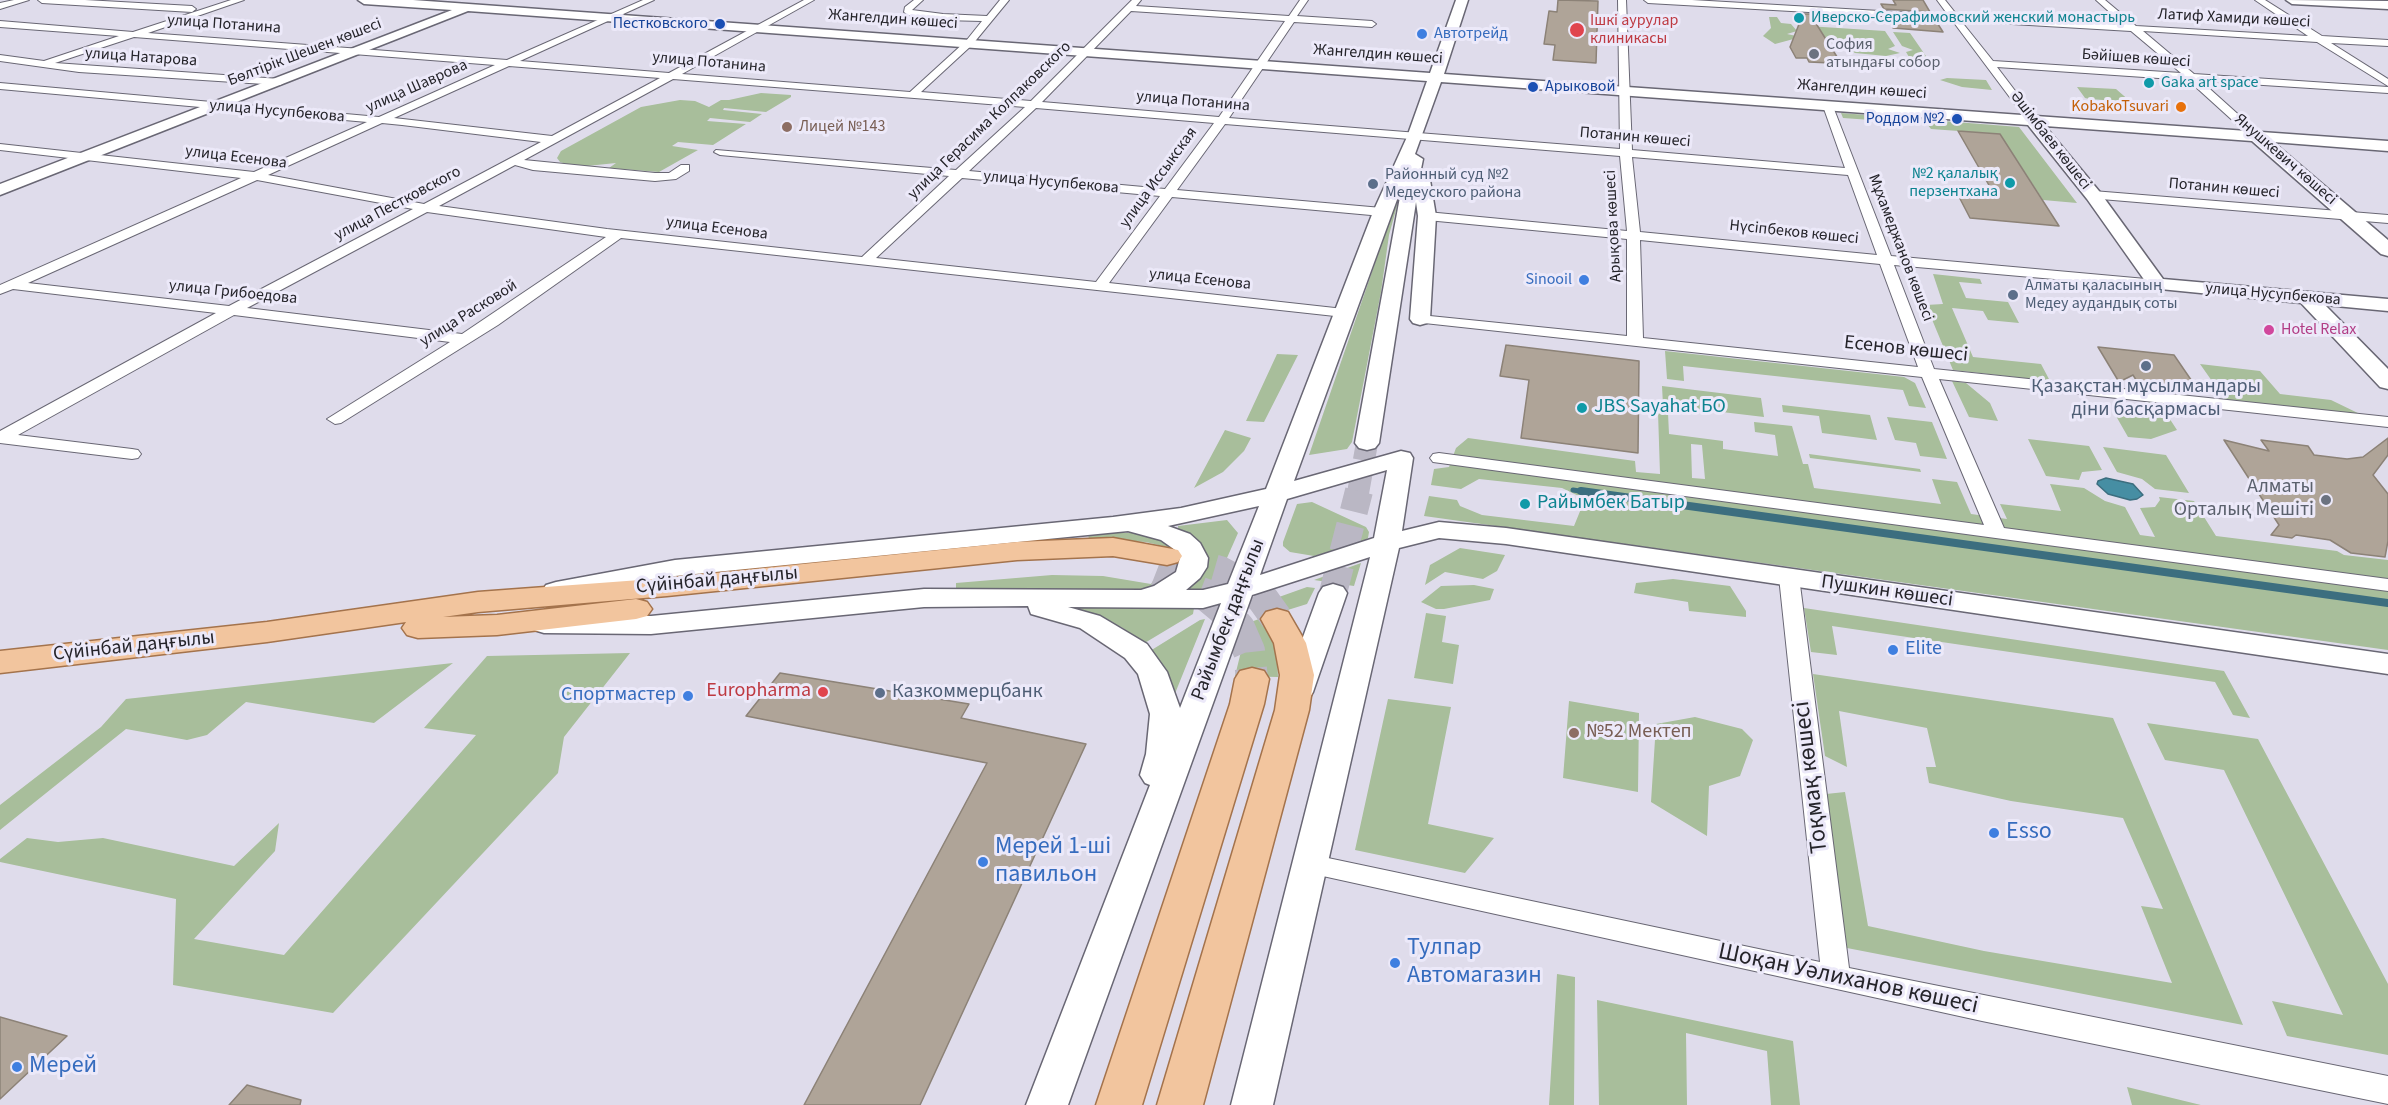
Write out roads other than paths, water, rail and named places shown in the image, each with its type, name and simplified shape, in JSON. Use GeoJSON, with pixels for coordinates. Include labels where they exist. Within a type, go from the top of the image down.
{"type":"FeatureCollection","features":[{"type":"Feature","properties":{"kind":"main road","name":"Жангелдин көшесі"},"geometry":{"type":"LineString","coordinates":[[364,0],[2388,146]]}},
{"type":"Feature","properties":{"kind":"main road","name":"Бөлтірік Шешен көшесі"},"geometry":{"type":"LineString","coordinates":[[0,190],[488,0]]}},
{"type":"Feature","properties":{"kind":"main road","name":"Райымбек даңғылы"},"geometry":{"type":"LineString","coordinates":[[1047,1105],[1382,212],[1415,136],[1462,0]]}},
{"type":"Feature","properties":{"kind":"main road"},"geometry":{"type":"LineString","coordinates":[[2292,0],[2388,5]]}},
{"type":"Feature","properties":{"kind":"main road","name":"Әшімбаев көшесі"},"geometry":{"type":"LineString","coordinates":[[2033,121],[2093,195],[2157,284]]}},
{"type":"Feature","properties":{"kind":"main road","name":"Райымбек даңғылы"},"geometry":{"type":"LineString","coordinates":[[1415,136],[1416,156],[1427,216],[1420,319]]}},
{"type":"Feature","properties":{"kind":"main road","name":"Янушкевич көшесі"},"geometry":{"type":"LineString","coordinates":[[2256,136],[2388,250]]}},
{"type":"Feature","properties":{"kind":"main road","name":"Райымбек даңғылы"},"geometry":{"type":"LineString","coordinates":[[1367,443],[1416,156]]}},
{"type":"Feature","properties":{"kind":"main road","name":"улица Нусупбекова"},"geometry":{"type":"LineString","coordinates":[[2157,284],[2388,305]]}},
{"type":"Feature","properties":{"kind":"main road"},"geometry":{"type":"LineString","coordinates":[[2307,298],[2388,382]]}},
{"type":"Feature","properties":{"kind":"main road"},"geometry":{"type":"LineString","coordinates":[[521,611],[675,568],[1113,525],[1180,516],[1276,494],[1401,458],[1387,543],[1252,1105]]}},
{"type":"Feature","properties":{"kind":"main road"},"geometry":{"type":"LineString","coordinates":[[521,611],[651,626],[924,598],[1126,599],[1151,596],[1177,586],[1193,567],[1194,558],[1190,549],[1170,534],[1140,527],[1113,525]]}},
{"type":"Feature","properties":{"kind":"main road","name":"Пушкин көшесі"},"geometry":{"type":"LineString","coordinates":[[1126,599],[1203,599],[1240,590],[1387,543],[1439,530],[1465,531],[2388,664]]}},
{"type":"Feature","properties":{"kind":"main road","name":"Сүйінбай даңғылы"},"geometry":{"type":"LineString","coordinates":[[0,662],[267,632],[521,611],[667,587],[1056,549],[1113,547],[1161,566]]}},
{"type":"Feature","properties":{"kind":"main road"},"geometry":{"type":"LineString","coordinates":[[1180,1105],[1292,710],[1333,593]]}},
{"type":"Feature","properties":{"kind":"main road"},"geometry":{"type":"LineString","coordinates":[[984,597],[1033,606],[1090,622],[1136,651],[1152,672],[1166,714],[1162,754],[1138,859]]}},
{"type":"Feature","properties":{"kind":"main road"},"geometry":{"type":"LineString","coordinates":[[1277,619],[1290,643],[1297,675],[1292,710]]}},
{"type":"Feature","properties":{"kind":"main road"},"geometry":{"type":"LineString","coordinates":[[1119,1105],[1243,715],[1252,679]]}},
{"type":"Feature","properties":{"kind":"street"},"geometry":{"type":"LineString","coordinates":[[0,6],[25,0]]}},
{"type":"Feature","properties":{"kind":"street"},"geometry":{"type":"LineString","coordinates":[[42,0],[207,10]]}},
{"type":"Feature","properties":{"kind":"street"},"geometry":{"type":"LineString","coordinates":[[23,70],[240,0]]}},
{"type":"Feature","properties":{"kind":"street","name":"улица Шаврова"},"geometry":{"type":"LineString","coordinates":[[4,286],[650,0]]}},
{"type":"Feature","properties":{"kind":"street","name":"улица Пестковского"},"geometry":{"type":"LineString","coordinates":[[1,438],[230,311],[554,140],[810,0]]}},
{"type":"Feature","properties":{"kind":"street"},"geometry":{"type":"LineString","coordinates":[[919,0],[908,9],[908,12],[991,20]]}},
{"type":"Feature","properties":{"kind":"street"},"geometry":{"type":"LineString","coordinates":[[912,95],[969,43],[991,20],[1005,0]]}},
{"type":"Feature","properties":{"kind":"street","name":"улица Иссыкская"},"geometry":{"type":"LineString","coordinates":[[1101,285],[1221,121],[1304,0]]}},
{"type":"Feature","properties":{"kind":"street","name":"Арықова көшесі"},"geometry":{"type":"LineString","coordinates":[[1622,0],[1626,154],[1633,235],[1635,343]]}},
{"type":"Feature","properties":{"kind":"street","name":"Латиф Хамиди көшесі"},"geometry":{"type":"LineString","coordinates":[[1648,0],[2388,43]]}},
{"type":"Feature","properties":{"kind":"street"},"geometry":{"type":"LineString","coordinates":[[1793,0],[1798,10]]}},
{"type":"Feature","properties":{"kind":"street","name":"Әшімбаев көшесі"},"geometry":{"type":"LineString","coordinates":[[1941,0],[2033,121]]}},
{"type":"Feature","properties":{"kind":"street","name":"Янушкевич көшесі"},"geometry":{"type":"LineString","coordinates":[[2100,0],[2256,136]]}},
{"type":"Feature","properties":{"kind":"street"},"geometry":{"type":"LineString","coordinates":[[2259,0],[2388,83]]}},
{"type":"Feature","properties":{"kind":"street"},"geometry":{"type":"LineString","coordinates":[[1133,4],[1289,19],[1372,24]]}},
{"type":"Feature","properties":{"kind":"street","name":"улица Герасима Колпаковского"},"geometry":{"type":"LineString","coordinates":[[864,262],[1032,106],[1133,4]]}},
{"type":"Feature","properties":{"kind":"street","name":"улица Потанина"},"geometry":{"type":"LineString","coordinates":[[0,24],[1415,136]]}},
{"type":"Feature","properties":{"kind":"street","name":"улица Натарова"},"geometry":{"type":"LineString","coordinates":[[0,58],[88,70],[280,82]]}},
{"type":"Feature","properties":{"kind":"street","name":"Бәйішев көшесі"},"geometry":{"type":"LineString","coordinates":[[1990,64],[2388,90]]}},
{"type":"Feature","properties":{"kind":"street","name":"улица Нусупбекова"},"geometry":{"type":"LineString","coordinates":[[0,86],[382,120],[554,140]]}},
{"type":"Feature","properties":{"kind":"street","name":"Мұхамеджанов көшесі"},"geometry":{"type":"LineString","coordinates":[[1828,105],[1929,373],[1997,534]]}},
{"type":"Feature","properties":{"kind":"street","name":"Потанин көшесі"},"geometry":{"type":"LineString","coordinates":[[1415,136],[1852,172]]}},
{"type":"Feature","properties":{"kind":"street","name":"улица Есенова"},"geometry":{"type":"LineString","coordinates":[[0,147],[256,176],[427,207],[619,234],[1344,313]]}},
{"type":"Feature","properties":{"kind":"street","name":"улица Нусупбекова"},"geometry":{"type":"LineString","coordinates":[[720,152],[1382,212]]}},
{"type":"Feature","properties":{"kind":"street"},"geometry":{"type":"LineString","coordinates":[[513,161],[533,166],[655,177],[672,176],[685,168]]}},
{"type":"Feature","properties":{"kind":"street","name":"Потанин көшесі"},"geometry":{"type":"LineString","coordinates":[[2093,195],[2388,219]]}},
{"type":"Feature","properties":{"kind":"street","name":"Нүсіпбеков көшесі"},"geometry":{"type":"LineString","coordinates":[[1427,216],[2157,284]]}},
{"type":"Feature","properties":{"kind":"street","name":"улица Расковой"},"geometry":{"type":"LineString","coordinates":[[335,419],[492,322],[619,234]]}},
{"type":"Feature","properties":{"kind":"street","name":"улица Грибоедова"},"geometry":{"type":"LineString","coordinates":[[4,286],[334,322],[462,339]]}},
{"type":"Feature","properties":{"kind":"street","name":"Есенов көшесі"},"geometry":{"type":"LineString","coordinates":[[1420,319],[2388,422]]}},
{"type":"Feature","properties":{"kind":"street"},"geometry":{"type":"LineString","coordinates":[[1,438],[132,454]]}},
{"type":"Feature","properties":{"kind":"street"},"geometry":{"type":"LineString","coordinates":[[1439,458],[2388,585]]}},
{"type":"Feature","properties":{"kind":"street","name":"Тоқмақ көшесі"},"geometry":{"type":"LineString","coordinates":[[1789,577],[1836,977]]}},
{"type":"Feature","properties":{"kind":"street","name":"Шоқан Уәлиханов көшесі"},"geometry":{"type":"LineString","coordinates":[[1309,864],[1836,977],[2388,1090]]}},
{"type":"Feature","properties":{"kind":"water"},"geometry":{"type":"Polygon","coordinates":[[[2106,478],[2133,484],[2143,495],[2130,500],[2108,494],[2097,484],[2098,481],[2106,478]]]}},
{"type":"Feature","properties":{"kind":"waterway"},"geometry":{"type":"LineString","coordinates":[[1573,490],[1592,493]]}},
{"type":"Feature","properties":{"kind":"waterway"},"geometry":{"type":"LineString","coordinates":[[1581,491],[2388,603]]}},
{"type":"Feature","properties":{"kind":"tunnel"},"geometry":{"type":"LineString","coordinates":[[1358,493],[1367,443]]}},
{"type":"Feature","properties":{"kind":"tunnel"},"geometry":{"type":"LineString","coordinates":[[1333,593],[1359,491]]}},
{"type":"Feature","properties":{"kind":"tunnel"},"geometry":{"type":"LineString","coordinates":[[1168,557],[1220,572],[1246,586],[1262,598],[1277,619]]}},
{"type":"Feature","properties":{"kind":"tunnel"},"geometry":{"type":"LineString","coordinates":[[1155,575],[1206,595],[1224,610],[1239,628],[1249,651],[1252,679]]}},
{"type":"Feature","properties":{"kind":"place","name":"Иверско-Серафимовский женский монастырь"},"geometry":{"type":"Point","coordinates":[1799,18]}},
{"type":"Feature","properties":{"kind":"place","name":"Пестковского"},"geometry":{"type":"Point","coordinates":[720,24]}},
{"type":"Feature","properties":{"kind":"place","name":"Ішкі аурулар клиникасы"},"geometry":{"type":"Point","coordinates":[1577,30]}},
{"type":"Feature","properties":{"kind":"place","name":"Автотрейд"},"geometry":{"type":"Point","coordinates":[1422,34]}},
{"type":"Feature","properties":{"kind":"place","name":"София атындағы собор"},"geometry":{"type":"Point","coordinates":[1814,54]}},
{"type":"Feature","properties":{"kind":"place","name":"Gaka art space"},"geometry":{"type":"Point","coordinates":[2149,83]}},
{"type":"Feature","properties":{"kind":"place","name":"Арыковой"},"geometry":{"type":"Point","coordinates":[1533,87]}},
{"type":"Feature","properties":{"kind":"place","name":"KobakoTsuvari"},"geometry":{"type":"Point","coordinates":[2181,107]}},
{"type":"Feature","properties":{"kind":"place","name":"Роддом №2"},"geometry":{"type":"Point","coordinates":[1957,119]}},
{"type":"Feature","properties":{"kind":"place","name":"Лицей №143"},"geometry":{"type":"Point","coordinates":[787,127]}},
{"type":"Feature","properties":{"kind":"place","name":"№2 қалалық перзентхана"},"geometry":{"type":"Point","coordinates":[2010,183]}},
{"type":"Feature","properties":{"kind":"place","name":"Районный суд №2 Медеуского района"},"geometry":{"type":"Point","coordinates":[1373,184]}},
{"type":"Feature","properties":{"kind":"place","name":"Sinooil"},"geometry":{"type":"Point","coordinates":[1584,280]}},
{"type":"Feature","properties":{"kind":"place","name":"Алматы қаласының Медеу аудандық соты"},"geometry":{"type":"Point","coordinates":[2013,295]}},
{"type":"Feature","properties":{"kind":"place","name":"Hotel Relax"},"geometry":{"type":"Point","coordinates":[2269,330]}},
{"type":"Feature","properties":{"kind":"place","name":"Қазақстан мұсылмандары діни басқармасы"},"geometry":{"type":"Point","coordinates":[2146,366]}},
{"type":"Feature","properties":{"kind":"place","name":"JBS Sayahat БО"},"geometry":{"type":"Point","coordinates":[1582,408]}},
{"type":"Feature","properties":{"kind":"place","name":"Алматы Орталық Мешіті"},"geometry":{"type":"Point","coordinates":[2326,500]}},
{"type":"Feature","properties":{"kind":"place","name":"Райымбек Батыр"},"geometry":{"type":"Point","coordinates":[1525,504]}},
{"type":"Feature","properties":{"kind":"place","name":"Elite"},"geometry":{"type":"Point","coordinates":[1893,650]}},
{"type":"Feature","properties":{"kind":"place","name":"Europharma"},"geometry":{"type":"Point","coordinates":[823,692]}},
{"type":"Feature","properties":{"kind":"place","name":"Казкоммерцбанк"},"geometry":{"type":"Point","coordinates":[880,693]}},
{"type":"Feature","properties":{"kind":"place","name":"Спортмастер"},"geometry":{"type":"Point","coordinates":[688,696]}},
{"type":"Feature","properties":{"kind":"place","name":"№52 Мектеп"},"geometry":{"type":"Point","coordinates":[1574,733]}},
{"type":"Feature","properties":{"kind":"place","name":"Esso"},"geometry":{"type":"Point","coordinates":[1994,833]}},
{"type":"Feature","properties":{"kind":"place","name":"Мерей 1-ші павильон"},"geometry":{"type":"Point","coordinates":[983,862]}},
{"type":"Feature","properties":{"kind":"place","name":"Тулпар Автомагазин"},"geometry":{"type":"Point","coordinates":[1395,963]}},
{"type":"Feature","properties":{"kind":"place","name":"Мерей"},"geometry":{"type":"Point","coordinates":[17,1067]}}]}
